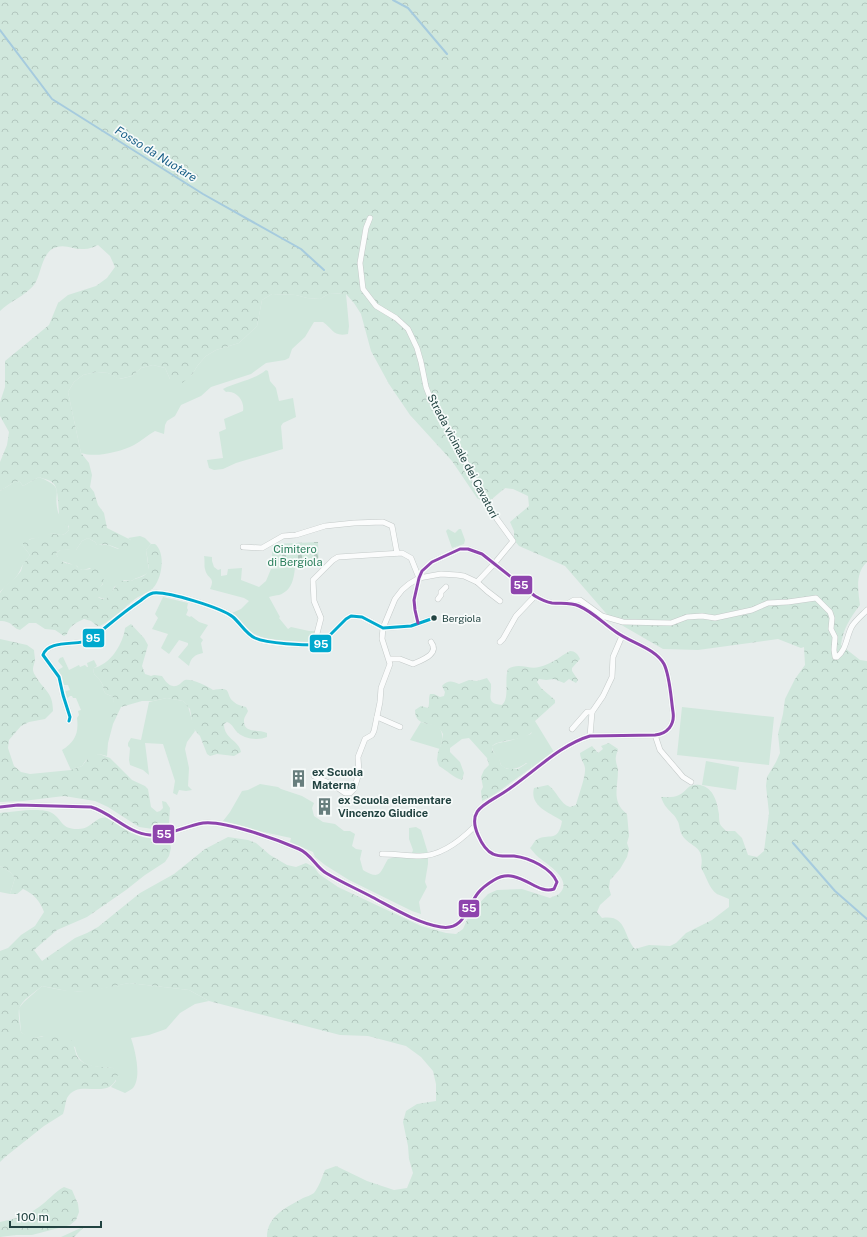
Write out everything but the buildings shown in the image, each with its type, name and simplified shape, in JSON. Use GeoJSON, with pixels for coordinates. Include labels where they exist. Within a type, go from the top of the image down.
{"type":"FeatureCollection","features":[{"type":"Feature","properties":{"kind":"street","name":"Strada vicinale dei Cavatori"},"geometry":{"type":"LineString","coordinates":[[370,218],[366,228],[360,263],[364,289],[376,306],[396,318],[408,329],[417,348],[426,387],[431,400],[458,447],[485,500],[513,541],[494,564]]}},
{"type":"Feature","properties":{"kind":"street"},"geometry":{"type":"LineString","coordinates":[[243,547],[262,548],[283,536],[296,535],[325,526],[383,522],[392,526],[397,553]]}},
{"type":"Feature","properties":{"kind":"street"},"geometry":{"type":"LineString","coordinates":[[0,807],[18,805],[91,807],[100,810],[117,822],[136,832],[150,835],[166,834],[202,823],[213,822],[226,825],[258,834],[301,850],[325,872],[396,910],[416,919],[442,927],[449,927],[459,924],[479,892],[499,878],[511,876],[519,878],[544,891],[554,889],[557,882],[549,871],[522,857],[494,855],[489,852],[481,842],[474,826],[475,813],[481,807],[510,789],[571,743],[590,736],[655,735],[669,729],[673,719],[667,671],[659,658],[622,636],[589,612],[569,603],[551,603],[535,596],[475,550],[460,549],[426,566],[419,578],[414,604],[418,623]]}},
{"type":"Feature","properties":{"kind":"street"},"geometry":{"type":"LineString","coordinates":[[314,645],[321,618],[314,601],[313,580],[336,558],[397,553],[405,554],[411,558],[419,578]]}},
{"type":"Feature","properties":{"kind":"street"},"geometry":{"type":"LineString","coordinates":[[477,582],[494,564]]}},
{"type":"Feature","properties":{"kind":"street"},"geometry":{"type":"LineString","coordinates":[[314,776],[335,786],[345,793],[350,793],[354,789],[359,773],[359,753],[364,739],[372,735],[380,702],[381,688],[390,664],[382,639],[383,628],[393,603],[399,593],[419,578],[444,574],[464,576],[477,582],[486,591],[500,601]]}},
{"type":"Feature","properties":{"kind":"street"},"geometry":{"type":"LineString","coordinates":[[438,599],[441,592],[446,587]]}},
{"type":"Feature","properties":{"kind":"street"},"geometry":{"type":"LineString","coordinates":[[69,721],[70,717],[59,677],[43,655],[46,650],[64,643],[74,644],[92,640],[120,615],[147,596],[154,593],[204,604],[223,611],[233,617],[248,633],[256,638],[272,642],[318,645],[350,616],[362,617],[383,628],[411,626],[434,618]]}},
{"type":"Feature","properties":{"kind":"street"},"geometry":{"type":"LineString","coordinates":[[500,642],[516,616],[535,596]]}},
{"type":"Feature","properties":{"kind":"street"},"geometry":{"type":"LineString","coordinates":[[569,603],[574,600],[580,600],[602,616],[623,622],[671,623],[688,618],[702,616],[715,618],[752,610],[768,602],[788,602],[816,598],[830,612],[832,618],[831,629],[835,637],[835,657],[842,653],[851,628],[867,610]]}},
{"type":"Feature","properties":{"kind":"street"},"geometry":{"type":"LineString","coordinates":[[590,736],[592,712],[603,696],[612,677],[613,657],[622,636]]}},
{"type":"Feature","properties":{"kind":"street"},"geometry":{"type":"LineString","coordinates":[[389,660],[400,659],[413,664],[432,654],[434,650],[432,642]]}},
{"type":"Feature","properties":{"kind":"street"},"geometry":{"type":"LineString","coordinates":[[572,729],[587,712],[592,712]]}},
{"type":"Feature","properties":{"kind":"street"},"geometry":{"type":"LineString","coordinates":[[377,717],[400,727]]}},
{"type":"Feature","properties":{"kind":"street"},"geometry":{"type":"LineString","coordinates":[[655,735],[660,750],[683,777],[691,782]]}},
{"type":"Feature","properties":{"kind":"street"},"geometry":{"type":"LineString","coordinates":[[382,854],[421,856],[431,855],[450,847],[474,826]]}},
{"type":"Feature","properties":{"kind":"green space"},"geometry":{"type":"Polygon","coordinates":[[[0,0],[867,0],[867,562],[863,566],[858,582],[860,605],[853,614],[843,634],[841,645],[860,660],[867,661],[867,1237],[267,1237],[270,1223],[274,1218],[291,1205],[314,1193],[325,1170],[336,1166],[367,1181],[394,1190],[407,1188],[413,1173],[409,1159],[403,1122],[406,1111],[417,1104],[436,1101],[436,1084],[433,1071],[421,1057],[406,1046],[368,1036],[340,1035],[209,1001],[189,990],[129,983],[91,991],[67,991],[42,986],[29,996],[20,1006],[19,1020],[21,1032],[33,1038],[60,1032],[67,1033],[73,1043],[76,1054],[82,1062],[92,1066],[113,1068],[118,1074],[114,1083],[108,1087],[102,1089],[79,1089],[72,1092],[67,1098],[63,1114],[44,1126],[0,1162],[0,951],[8,948],[21,935],[35,926],[44,912],[41,904],[27,891],[23,889],[17,894],[10,894],[15,878],[10,872],[0,866],[0,813],[27,810],[47,811],[56,816],[65,826],[72,829],[82,829],[100,819],[107,818],[130,832],[141,836],[157,839],[169,838],[171,848],[169,856],[165,862],[87,917],[57,930],[34,950],[42,961],[75,938],[98,927],[140,893],[174,874],[205,849],[228,837],[248,840],[256,843],[270,855],[287,865],[296,867],[306,863],[314,867],[319,874],[338,887],[421,926],[446,933],[456,934],[463,929],[470,913],[488,894],[497,890],[522,889],[550,898],[559,894],[563,888],[561,877],[530,848],[536,840],[558,833],[562,821],[538,805],[533,795],[534,788],[548,785],[564,803],[570,807],[576,805],[585,772],[580,753],[592,746],[598,753],[603,749],[601,746],[609,743],[618,749],[616,758],[618,771],[616,794],[619,804],[627,814],[629,836],[627,843],[629,849],[627,857],[620,869],[610,880],[609,888],[611,895],[600,905],[597,912],[602,918],[616,919],[623,927],[635,949],[649,945],[670,946],[676,943],[686,933],[712,920],[729,907],[729,899],[717,894],[712,889],[701,868],[702,860],[699,851],[682,835],[679,823],[665,805],[661,797],[677,796],[693,785],[700,785],[709,789],[716,800],[720,825],[726,831],[735,831],[742,838],[748,855],[757,857],[764,851],[769,813],[766,786],[767,777],[780,753],[778,734],[785,699],[795,679],[805,665],[804,647],[801,648],[778,639],[698,650],[663,649],[611,619],[565,566],[519,546],[514,540],[514,531],[510,522],[529,506],[528,496],[513,489],[505,488],[492,499],[484,502],[477,498],[452,461],[410,415],[389,384],[371,351],[361,314],[354,303],[346,294],[330,293],[320,299],[296,295],[272,294],[262,300],[257,326],[239,343],[216,350],[206,356],[191,376],[182,383],[170,379],[165,368],[153,365],[141,368],[132,376],[119,379],[108,373],[96,372],[83,375],[74,382],[68,392],[81,453],[89,463],[92,475],[90,487],[94,492],[98,505],[104,513],[107,528],[131,540],[127,547],[119,549],[107,545],[97,545],[88,538],[82,541],[76,550],[61,550],[56,553],[57,556],[63,562],[74,564],[81,570],[98,568],[104,579],[98,590],[98,597],[102,599],[108,597],[120,582],[131,581],[145,575],[148,569],[146,550],[151,544],[155,544],[161,553],[161,571],[157,583],[152,589],[135,599],[114,617],[100,626],[97,626],[91,621],[84,619],[74,625],[64,636],[55,630],[45,629],[36,623],[29,623],[20,630],[15,628],[10,623],[0,621],[0,593],[4,587],[21,571],[23,564],[30,555],[23,546],[23,542],[52,533],[63,535],[69,530],[69,526],[60,521],[57,491],[54,484],[51,482],[39,477],[23,486],[20,482],[16,481],[0,491],[0,462],[7,445],[9,432],[0,416],[0,402],[5,387],[5,361],[49,325],[58,303],[68,295],[96,286],[107,278],[115,267],[110,256],[98,245],[86,249],[77,249],[64,246],[57,247],[48,253],[34,285],[0,311],[0,0]]]}},
{"type":"Feature","properties":{"kind":"green space"},"geometry":{"type":"Polygon","coordinates":[[[330,293],[346,294],[349,326],[348,334],[343,335],[336,333],[323,322],[314,322],[305,337],[292,349],[289,358],[266,363],[251,374],[211,387],[201,396],[181,405],[175,416],[167,421],[164,434],[155,431],[134,445],[115,452],[101,455],[81,453],[68,392],[74,382],[83,375],[96,372],[108,373],[120,379],[132,376],[141,368],[153,365],[165,368],[170,379],[191,376],[206,356],[216,350],[239,343],[257,326],[262,300],[272,294],[296,295],[320,299],[330,293]]]}},
{"type":"Feature","properties":{"kind":"green space"},"geometry":{"type":"Polygon","coordinates":[[[266,370],[268,371],[270,381],[276,388],[279,401],[293,398],[296,417],[283,423],[281,426],[283,449],[236,463],[223,469],[214,470],[209,468],[207,460],[223,458],[219,432],[226,429],[224,419],[243,411],[243,404],[239,397],[234,393],[226,392],[223,389],[251,379],[266,370]]]}},
{"type":"Feature","properties":{"kind":"green space"},"geometry":{"type":"Polygon","coordinates":[[[39,477],[53,484],[56,488],[58,512],[68,525],[69,530],[63,535],[52,533],[45,537],[30,539],[23,546],[30,555],[16,577],[0,592],[0,491],[16,481],[20,482],[23,486],[39,477]]]}},
{"type":"Feature","properties":{"kind":"green space"},"geometry":{"type":"Polygon","coordinates":[[[448,529],[455,533],[461,529],[465,540],[464,544],[452,548],[446,531],[448,529]]]}},
{"type":"Feature","properties":{"kind":"green space"},"geometry":{"type":"Polygon","coordinates":[[[140,536],[145,538],[151,544],[146,550],[148,572],[131,581],[124,580],[114,587],[111,595],[105,599],[98,597],[98,589],[103,584],[90,568],[83,570],[79,569],[77,566],[59,560],[56,553],[62,549],[76,550],[82,541],[88,538],[97,545],[108,545],[118,549],[131,540],[128,538],[140,536]]]}},
{"type":"Feature","properties":{"kind":"green space","name":"Cimitero di Bergiola"},"geometry":{"type":"Polygon","coordinates":[[[318,542],[319,566],[272,568],[272,544],[318,542]]]}},
{"type":"Feature","properties":{"kind":"green space"},"geometry":{"type":"Polygon","coordinates":[[[204,556],[212,557],[214,567],[218,570],[221,569],[221,576],[227,575],[228,569],[242,568],[241,580],[259,587],[266,581],[271,569],[295,567],[292,584],[290,587],[279,595],[269,597],[280,617],[279,618],[288,629],[291,627],[315,631],[312,643],[268,640],[250,632],[232,613],[241,609],[249,601],[244,598],[210,589],[212,580],[206,572],[204,556]]]}},
{"type":"Feature","properties":{"kind":"green space"},"geometry":{"type":"Polygon","coordinates":[[[163,597],[188,603],[186,615],[208,625],[200,637],[203,640],[201,643],[203,653],[194,657],[189,666],[178,657],[188,643],[179,640],[169,654],[161,648],[168,634],[152,629],[158,618],[155,614],[163,597]]]}},
{"type":"Feature","properties":{"kind":"green space"},"geometry":{"type":"Polygon","coordinates":[[[131,624],[144,638],[148,645],[142,666],[145,674],[151,676],[162,676],[171,686],[177,686],[185,680],[191,680],[213,690],[226,690],[234,702],[238,705],[246,707],[248,711],[244,718],[244,724],[246,727],[252,730],[267,733],[267,737],[259,739],[243,736],[227,722],[224,724],[226,733],[238,745],[241,752],[234,756],[217,754],[210,756],[207,754],[200,736],[193,728],[190,709],[183,701],[167,698],[153,701],[142,701],[121,707],[113,724],[110,724],[110,709],[114,700],[112,696],[106,694],[100,680],[95,674],[94,668],[102,665],[111,658],[120,643],[125,628],[131,624]]]}},
{"type":"Feature","properties":{"kind":"green space"},"geometry":{"type":"Polygon","coordinates":[[[0,639],[27,645],[34,650],[35,660],[33,671],[47,691],[53,704],[53,711],[45,719],[29,722],[21,726],[9,740],[8,748],[14,766],[21,772],[30,774],[71,770],[82,766],[89,757],[99,754],[110,758],[132,780],[148,789],[151,807],[157,812],[163,808],[162,801],[166,802],[170,808],[169,823],[164,827],[153,829],[139,827],[108,807],[95,801],[64,796],[0,802],[0,639]]]}},
{"type":"Feature","properties":{"kind":"green space"},"geometry":{"type":"Polygon","coordinates":[[[570,651],[576,653],[580,659],[572,668],[572,671],[578,680],[576,683],[569,679],[564,683],[554,679],[539,679],[537,682],[541,688],[555,700],[555,703],[535,721],[535,728],[527,736],[497,743],[492,746],[492,750],[499,758],[501,765],[507,769],[518,769],[529,762],[532,764],[531,768],[495,794],[482,801],[481,791],[483,787],[481,777],[484,770],[489,765],[487,758],[469,738],[462,739],[450,748],[450,752],[460,762],[464,773],[462,780],[439,766],[437,760],[438,752],[443,734],[436,726],[418,720],[415,710],[421,706],[428,708],[430,694],[440,697],[444,696],[445,692],[442,686],[448,682],[459,684],[469,680],[477,681],[487,678],[491,684],[491,701],[502,705],[506,698],[506,678],[508,669],[516,666],[535,668],[544,666],[570,651]]]}},
{"type":"Feature","properties":{"kind":"green space"},"geometry":{"type":"Polygon","coordinates":[[[63,657],[69,670],[79,665],[80,667],[85,665],[88,667],[87,663],[94,660],[97,666],[94,668],[95,674],[100,680],[106,694],[112,696],[114,700],[110,724],[113,724],[108,743],[107,756],[99,754],[86,760],[82,766],[71,770],[62,750],[70,744],[77,733],[78,711],[81,710],[76,698],[70,696],[66,699],[66,691],[70,690],[68,685],[64,685],[58,670],[63,667],[58,661],[63,657]]]}},
{"type":"Feature","properties":{"kind":"green space"},"geometry":{"type":"Polygon","coordinates":[[[167,698],[183,701],[188,706],[195,731],[187,742],[185,749],[189,768],[188,786],[192,790],[179,790],[177,795],[173,793],[175,781],[163,744],[145,743],[149,775],[143,770],[130,765],[129,760],[130,748],[128,743],[131,738],[141,740],[149,702],[167,698]]]}},
{"type":"Feature","properties":{"kind":"green space"},"geometry":{"type":"Polygon","coordinates":[[[682,707],[774,717],[769,765],[677,755],[682,707]]]}},
{"type":"Feature","properties":{"kind":"green space"},"geometry":{"type":"Polygon","coordinates":[[[535,721],[554,752],[531,768],[532,764],[526,763],[514,769],[508,769],[502,766],[493,751],[492,746],[531,734],[535,721]]]}},
{"type":"Feature","properties":{"kind":"green space"},"geometry":{"type":"Polygon","coordinates":[[[421,722],[435,725],[441,730],[442,741],[440,749],[410,740],[421,722]]]}},
{"type":"Feature","properties":{"kind":"green space"},"geometry":{"type":"Polygon","coordinates":[[[706,761],[739,767],[736,790],[702,785],[706,761]]]}},
{"type":"Feature","properties":{"kind":"green space"},"geometry":{"type":"Polygon","coordinates":[[[260,784],[278,787],[302,796],[314,803],[312,808],[314,816],[323,822],[335,824],[344,831],[350,831],[355,834],[352,846],[356,849],[362,850],[360,859],[363,870],[373,875],[379,874],[388,859],[399,856],[411,856],[413,850],[409,839],[409,828],[416,827],[421,830],[428,853],[428,864],[425,882],[427,887],[419,902],[421,914],[349,880],[325,865],[315,857],[313,852],[290,842],[291,838],[223,821],[242,791],[248,790],[260,784]]]}},
{"type":"Feature","properties":{"kind":"green space"},"geometry":{"type":"Polygon","coordinates":[[[0,866],[10,872],[15,878],[10,894],[0,892],[0,866]]]}},
{"type":"Feature","properties":{"kind":"green space"},"geometry":{"type":"Polygon","coordinates":[[[129,983],[189,990],[209,1001],[195,1004],[180,1013],[166,1029],[149,1035],[131,1038],[137,1063],[137,1077],[133,1088],[125,1093],[111,1087],[116,1081],[113,1068],[89,1065],[80,1059],[75,1047],[43,1036],[35,1038],[27,1037],[21,1032],[19,1008],[42,986],[61,990],[86,991],[129,983]]]}},
{"type":"Feature","properties":{"kind":"green space"},"geometry":{"type":"Polygon","coordinates":[[[64,1187],[72,1190],[78,1204],[79,1212],[76,1220],[70,1225],[32,1235],[0,1237],[0,1222],[30,1213],[64,1187]]]}},
{"type":"Feature","properties":{"kind":"green space"},"geometry":{"type":"Polygon","coordinates":[[[85,1226],[74,1237],[61,1237],[85,1226]]]}},
{"type":"Feature","properties":{"kind":"waterway"},"geometry":{"type":"LineString","coordinates":[[393,0],[408,8],[447,54]]}},
{"type":"Feature","properties":{"kind":"waterway","name":"Fosso da Nuotare"},"geometry":{"type":"LineString","coordinates":[[0,30],[52,99],[203,194],[301,249],[324,270]]}},
{"type":"Feature","properties":{"kind":"waterway"},"geometry":{"type":"LineString","coordinates":[[793,843],[835,891],[867,919]]}},
{"type":"Feature","properties":{"kind":"transit line","name":"55"},"geometry":{"type":"LineString","coordinates":[[0,807],[18,805],[91,807],[99,810],[134,831],[150,835],[164,834],[203,823],[212,823],[237,828],[265,836],[299,849],[307,854],[322,870],[332,876],[405,915],[441,927],[449,927],[460,922],[480,891],[492,881],[503,876],[519,878],[547,890],[554,889],[557,882],[550,872],[539,864],[520,857],[498,856],[488,851],[475,827],[476,814],[484,805],[514,786],[556,753],[579,740],[590,736],[655,735],[666,731],[671,725],[673,717],[669,681],[664,664],[655,654],[622,636],[594,615],[579,606],[566,603],[550,603],[535,596],[482,554],[468,549],[460,549],[432,562],[422,571],[414,600],[418,623]]}},
{"type":"Feature","properties":{"kind":"transit line","name":"95"},"geometry":{"type":"LineString","coordinates":[[69,721],[70,717],[59,677],[43,655],[46,650],[57,645],[85,642],[90,640],[127,610],[146,596],[153,593],[182,597],[218,609],[233,617],[255,638],[268,642],[286,644],[319,645],[351,616],[362,617],[383,628],[411,626],[434,618]]}},
{"type":"Feature","properties":{"kind":"place","name":"Bergiola"},"geometry":{"type":"Point","coordinates":[434,618]}},
{"type":"Feature","properties":{"kind":"place","name":"ex Scuola Materna"},"geometry":{"type":"Point","coordinates":[299,778]}},
{"type":"Feature","properties":{"kind":"place","name":"ex Scuola elementare Vincenzo Giudice"},"geometry":{"type":"Point","coordinates":[325,806]}}]}
